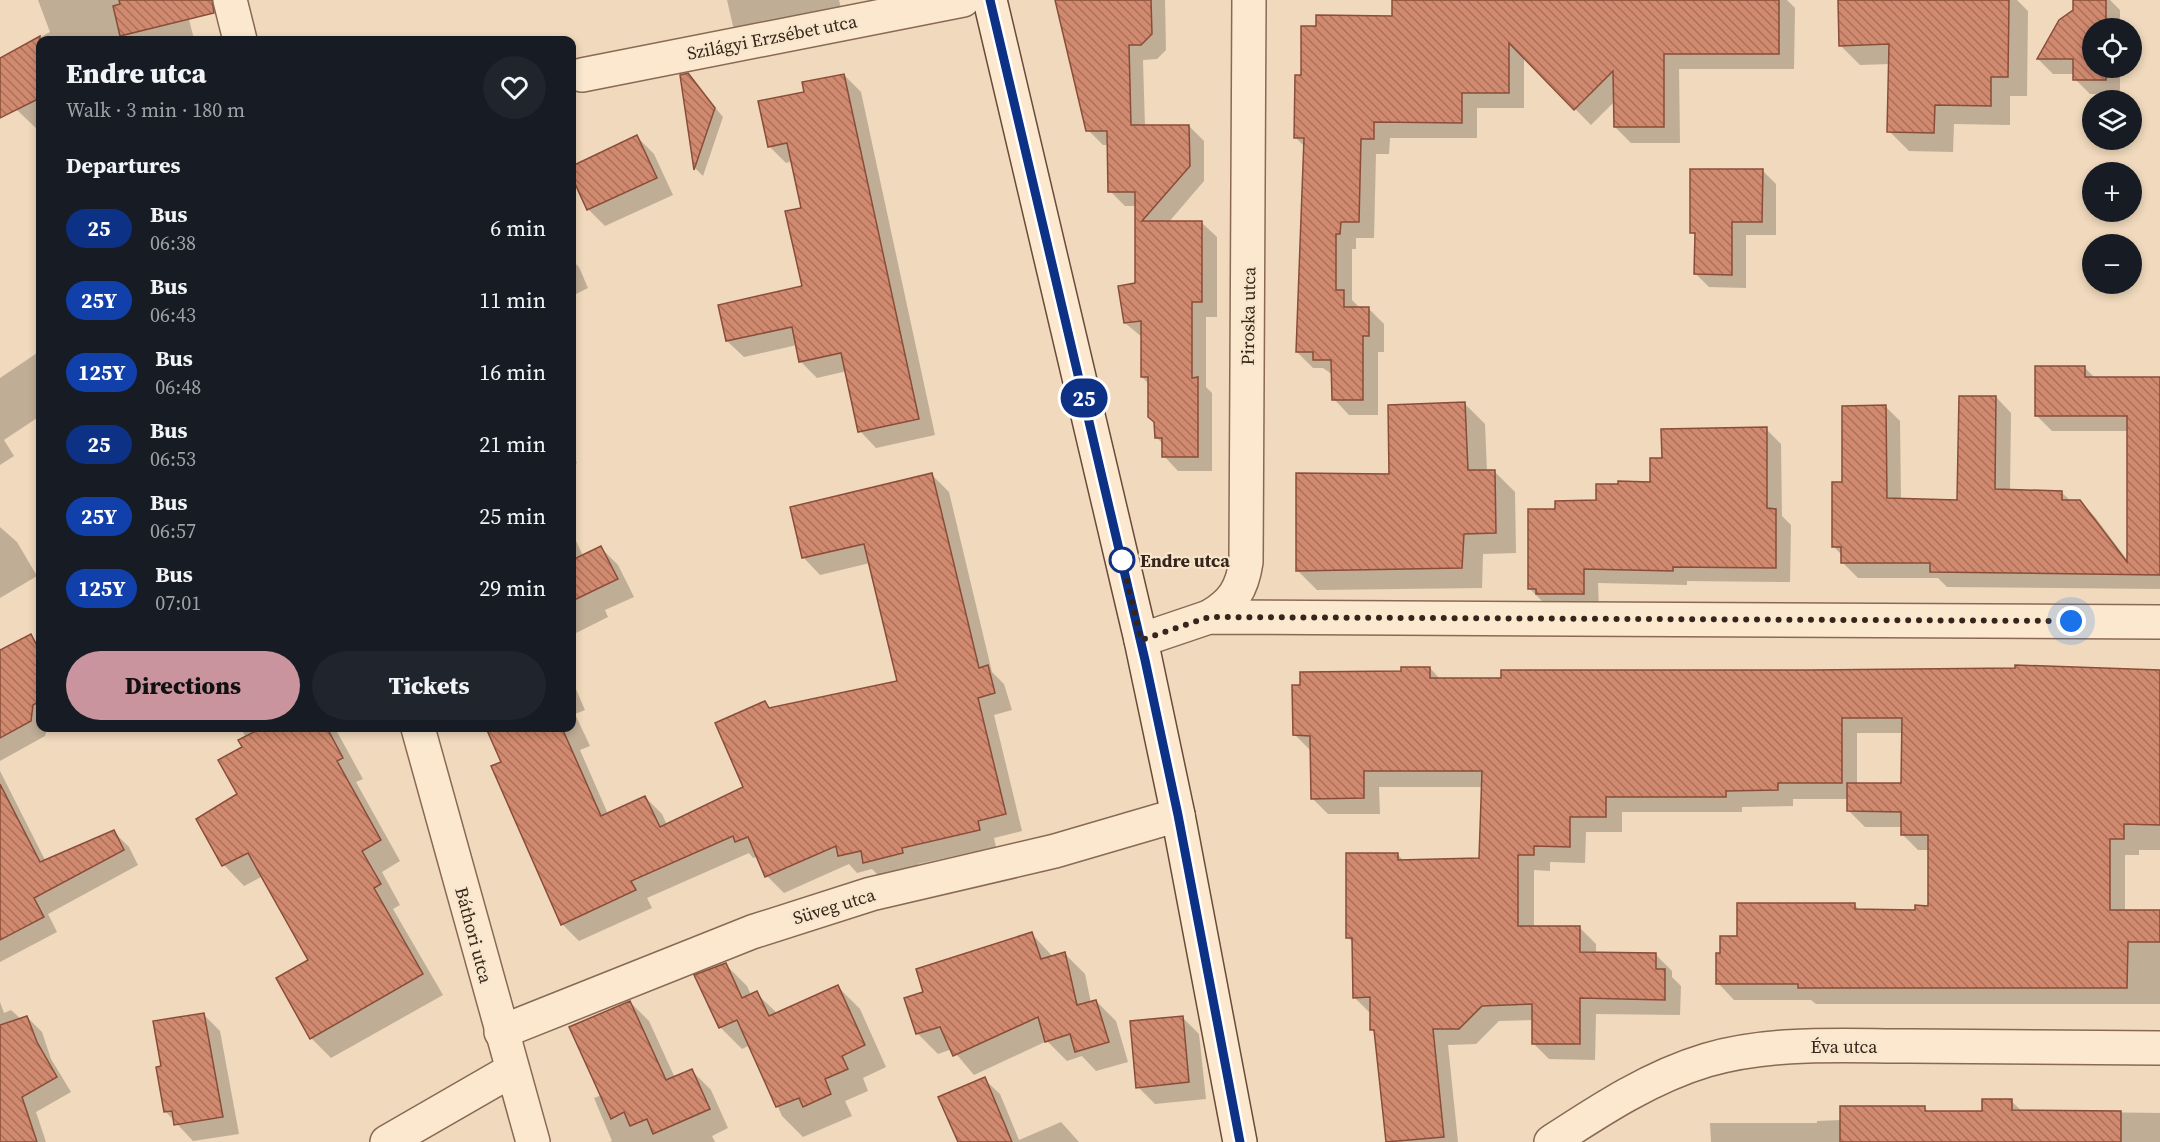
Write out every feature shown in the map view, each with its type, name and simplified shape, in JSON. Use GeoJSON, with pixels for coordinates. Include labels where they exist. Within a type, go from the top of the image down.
{"type":"FeatureCollection","features":[{"type":"Feature","properties":{"kind":"street"},"geometry":{"type":"LineString","coordinates":[[230,0],[239,36]]}},
{"type":"Feature","properties":{"kind":"street","name":"Szilágyi Erzsébet utca"},"geometry":{"type":"LineString","coordinates":[[582,75],[963,0]]}},
{"type":"Feature","properties":{"kind":"street"},"geometry":{"type":"LineString","coordinates":[[990,0],[1141,640],[1178,815],[1240,1142]]}},
{"type":"Feature","properties":{"kind":"street","name":"Piroska utca"},"geometry":{"type":"LineString","coordinates":[[1209,617],[1234,599],[1241,586],[1246,562],[1249,0]]}},
{"type":"Feature","properties":{"kind":"street"},"geometry":{"type":"LineString","coordinates":[[1141,640],[1209,617],[2160,622]]}},
{"type":"Feature","properties":{"kind":"street","name":"Báthori utca"},"geometry":{"type":"LineString","coordinates":[[419,732],[533,1142]]}},
{"type":"Feature","properties":{"kind":"street","name":"Süveg utca"},"geometry":{"type":"LineString","coordinates":[[501,1032],[752,932],[860,897],[1055,851],[1178,815]]}},
{"type":"Feature","properties":{"kind":"street","name":"Éva utca"},"geometry":{"type":"LineString","coordinates":[[1551,1142],[1626,1095],[1664,1076],[1706,1060],[1757,1050],[1819,1046],[2160,1048]]}},
{"type":"Feature","properties":{"kind":"street"},"geometry":{"type":"LineString","coordinates":[[387,1142],[512,1070]]}},
{"type":"Feature","properties":{"kind":"building"},"geometry":{"type":"Polygon","coordinates":[[[119,0],[212,0],[214,13],[120,36],[113,6],[120,4],[119,0]]]}},
{"type":"Feature","properties":{"kind":"building"},"geometry":{"type":"Polygon","coordinates":[[[1055,0],[1151,0],[1152,34],[1141,45],[1129,45],[1131,125],[1189,125],[1190,166],[1142,221],[1202,221],[1202,302],[1192,302],[1192,378],[1198,377],[1198,457],[1162,457],[1162,438],[1155,438],[1154,422],[1148,417],[1148,377],[1141,377],[1141,321],[1124,323],[1118,286],[1135,283],[1135,192],[1108,192],[1107,131],[1086,131],[1055,0]]]}},
{"type":"Feature","properties":{"kind":"building"},"geometry":{"type":"Polygon","coordinates":[[[1392,0],[1779,0],[1779,54],[1664,54],[1664,127],[1614,127],[1613,71],[1574,110],[1509,43],[1509,93],[1462,93],[1462,123],[1374,122],[1374,139],[1361,139],[1359,222],[1341,222],[1340,234],[1336,234],[1336,290],[1344,290],[1344,307],[1369,307],[1369,336],[1363,336],[1363,400],[1332,400],[1331,360],[1313,360],[1313,352],[1296,352],[1304,138],[1294,138],[1295,75],[1301,75],[1301,26],[1316,26],[1316,15],[1392,16],[1392,0]]]}},
{"type":"Feature","properties":{"kind":"building"},"geometry":{"type":"Polygon","coordinates":[[[1838,0],[2009,0],[2008,77],[1991,77],[1991,106],[1935,105],[1934,133],[1887,132],[1889,44],[1839,46],[1838,0]]]}},
{"type":"Feature","properties":{"kind":"building"},"geometry":{"type":"Polygon","coordinates":[[[2073,0],[2106,0],[2106,18],[2082,18],[2082,78],[2106,78],[2106,80],[2073,80],[2073,59],[2037,59],[2059,20],[2073,10],[2073,0]]]}},
{"type":"Feature","properties":{"kind":"building"},"geometry":{"type":"Polygon","coordinates":[[[36,38],[36,100],[0,118],[0,58],[36,38]]]}},
{"type":"Feature","properties":{"kind":"building"},"geometry":{"type":"Polygon","coordinates":[[[688,73],[715,108],[694,170],[680,75],[688,73]]]}},
{"type":"Feature","properties":{"kind":"building"},"geometry":{"type":"Polygon","coordinates":[[[844,74],[919,419],[858,432],[841,353],[799,362],[792,327],[726,341],[718,305],[802,286],[785,211],[801,208],[787,143],[768,147],[758,101],[804,92],[802,82],[844,74]]]}},
{"type":"Feature","properties":{"kind":"building"},"geometry":{"type":"Polygon","coordinates":[[[637,135],[657,178],[587,210],[576,186],[576,164],[637,135]]]}},
{"type":"Feature","properties":{"kind":"building"},"geometry":{"type":"Polygon","coordinates":[[[1690,169],[1763,169],[1762,222],[1732,222],[1732,275],[1694,274],[1695,233],[1690,233],[1690,169]]]}},
{"type":"Feature","properties":{"kind":"building"},"geometry":{"type":"Polygon","coordinates":[[[2035,366],[2085,366],[2085,377],[2160,377],[2160,575],[1930,572],[1930,563],[1841,563],[1841,547],[1832,547],[1832,482],[1842,482],[1842,406],[1886,405],[1887,498],[1957,500],[1959,396],[1996,396],[1995,489],[2062,491],[2062,500],[2080,500],[2127,562],[2127,416],[2035,416],[2035,366]]]}},
{"type":"Feature","properties":{"kind":"building"},"geometry":{"type":"Polygon","coordinates":[[[1465,402],[1468,470],[1495,470],[1496,533],[1464,534],[1462,568],[1296,571],[1296,473],[1389,474],[1388,405],[1465,402]]]}},
{"type":"Feature","properties":{"kind":"building"},"geometry":{"type":"Polygon","coordinates":[[[1767,427],[1767,508],[1776,509],[1776,568],[1673,567],[1673,571],[1584,569],[1584,594],[1536,594],[1536,589],[1528,589],[1528,509],[1555,509],[1555,501],[1596,500],[1596,484],[1618,484],[1618,481],[1650,482],[1650,458],[1662,458],[1661,429],[1767,427]]]}},
{"type":"Feature","properties":{"kind":"building"},"geometry":{"type":"Polygon","coordinates":[[[932,473],[979,668],[988,665],[995,693],[978,698],[1006,814],[978,821],[980,830],[902,848],[903,853],[863,863],[861,851],[838,856],[836,846],[765,877],[748,837],[735,842],[733,836],[631,881],[636,890],[561,925],[491,766],[501,762],[488,732],[564,732],[601,816],[645,796],[660,827],[743,787],[715,723],[765,701],[769,708],[897,681],[864,544],[802,558],[790,507],[932,473]]]}},
{"type":"Feature","properties":{"kind":"building"},"geometry":{"type":"Polygon","coordinates":[[[601,546],[618,579],[576,599],[576,558],[601,546]]]}},
{"type":"Feature","properties":{"kind":"building"},"geometry":{"type":"Polygon","coordinates":[[[31,634],[36,644],[36,703],[33,705],[31,721],[0,738],[0,650],[31,634]]]}},
{"type":"Feature","properties":{"kind":"building"},"geometry":{"type":"Polygon","coordinates":[[[2015,665],[2160,670],[2160,825],[2124,824],[2124,839],[2110,839],[2110,910],[2160,910],[2160,942],[2128,942],[2127,988],[1798,988],[1798,984],[1716,984],[1716,953],[1720,953],[1720,936],[1737,936],[1737,903],[1855,903],[1855,909],[1915,910],[1915,905],[1928,906],[1928,835],[1901,835],[1901,812],[1847,811],[1847,783],[1901,783],[1902,718],[1842,718],[1842,783],[1778,783],[1778,790],[1726,791],[1726,797],[1606,797],[1606,817],[1570,817],[1570,847],[1534,846],[1534,855],[1518,855],[1518,926],[1580,926],[1580,952],[1656,953],[1656,969],[1665,969],[1665,1000],[1580,998],[1580,1044],[1532,1044],[1532,1004],[1482,1006],[1459,1029],[1433,1029],[1444,1137],[1386,1142],[1374,1030],[1370,1030],[1370,997],[1353,998],[1352,938],[1346,938],[1346,853],[1398,853],[1398,860],[1479,858],[1482,771],[1364,771],[1364,798],[1311,799],[1310,736],[1293,735],[1292,685],[1300,685],[1300,672],[1401,671],[1401,667],[1430,667],[1430,678],[1501,678],[1501,670],[1811,670],[2015,668],[2015,665]]]}},
{"type":"Feature","properties":{"kind":"building"},"geometry":{"type":"Polygon","coordinates":[[[254,732],[329,732],[343,758],[337,761],[381,840],[362,851],[381,884],[374,888],[423,974],[310,1039],[276,978],[308,960],[248,853],[222,866],[196,819],[237,794],[218,760],[242,747],[238,740],[254,732]]]}},
{"type":"Feature","properties":{"kind":"building"},"geometry":{"type":"Polygon","coordinates":[[[0,784],[40,862],[114,830],[124,850],[34,898],[44,917],[0,940],[0,784]]]}},
{"type":"Feature","properties":{"kind":"building"},"geometry":{"type":"Polygon","coordinates":[[[1032,932],[1041,959],[1065,952],[1077,1005],[1096,1000],[1109,1042],[1075,1052],[1070,1034],[1045,1042],[1038,1017],[953,1056],[940,1027],[916,1034],[904,998],[923,992],[916,969],[1032,932]]]}},
{"type":"Feature","properties":{"kind":"building"},"geometry":{"type":"Polygon","coordinates":[[[726,963],[742,998],[757,991],[769,1016],[838,985],[865,1045],[842,1056],[848,1069],[825,1079],[831,1094],[803,1107],[799,1098],[776,1107],[737,1020],[719,1028],[694,975],[726,963]]]}},
{"type":"Feature","properties":{"kind":"building"},"geometry":{"type":"Polygon","coordinates":[[[630,1001],[666,1080],[692,1069],[710,1109],[653,1134],[647,1119],[630,1126],[624,1112],[611,1119],[569,1027],[630,1001]]]}},
{"type":"Feature","properties":{"kind":"building"},"geometry":{"type":"Polygon","coordinates":[[[204,1013],[223,1117],[174,1125],[172,1111],[164,1112],[156,1067],[161,1066],[153,1021],[204,1013]]]}},
{"type":"Feature","properties":{"kind":"building"},"geometry":{"type":"Polygon","coordinates":[[[27,1016],[37,1042],[57,1077],[22,1097],[37,1142],[0,1142],[0,1025],[27,1016]]]}},
{"type":"Feature","properties":{"kind":"building"},"geometry":{"type":"Polygon","coordinates":[[[1183,1016],[1189,1082],[1136,1088],[1130,1021],[1183,1016]]]}},
{"type":"Feature","properties":{"kind":"building"},"geometry":{"type":"Polygon","coordinates":[[[985,1077],[1012,1142],[958,1142],[938,1097],[985,1077]]]}},
{"type":"Feature","properties":{"kind":"building"},"geometry":{"type":"Polygon","coordinates":[[[1982,1099],[2012,1099],[2012,1110],[2121,1111],[2121,1142],[1840,1142],[1840,1106],[1925,1106],[1925,1111],[1982,1111],[1982,1099]]]}},
{"type":"Feature","properties":{"kind":"bus line","name":"25"},"geometry":{"type":"LineString","coordinates":[[990,0],[1145,660],[1193,891],[1240,1142]]}},
{"type":"Feature","properties":{"kind":"place","name":"Endre utca"},"geometry":{"type":"Point","coordinates":[1122,560]}},
{"type":"Feature","properties":{"kind":"route"},"geometry":{"type":"LineString","coordinates":[[1122,560],[1141,640],[1209,617],[2071,621]]}}]}
